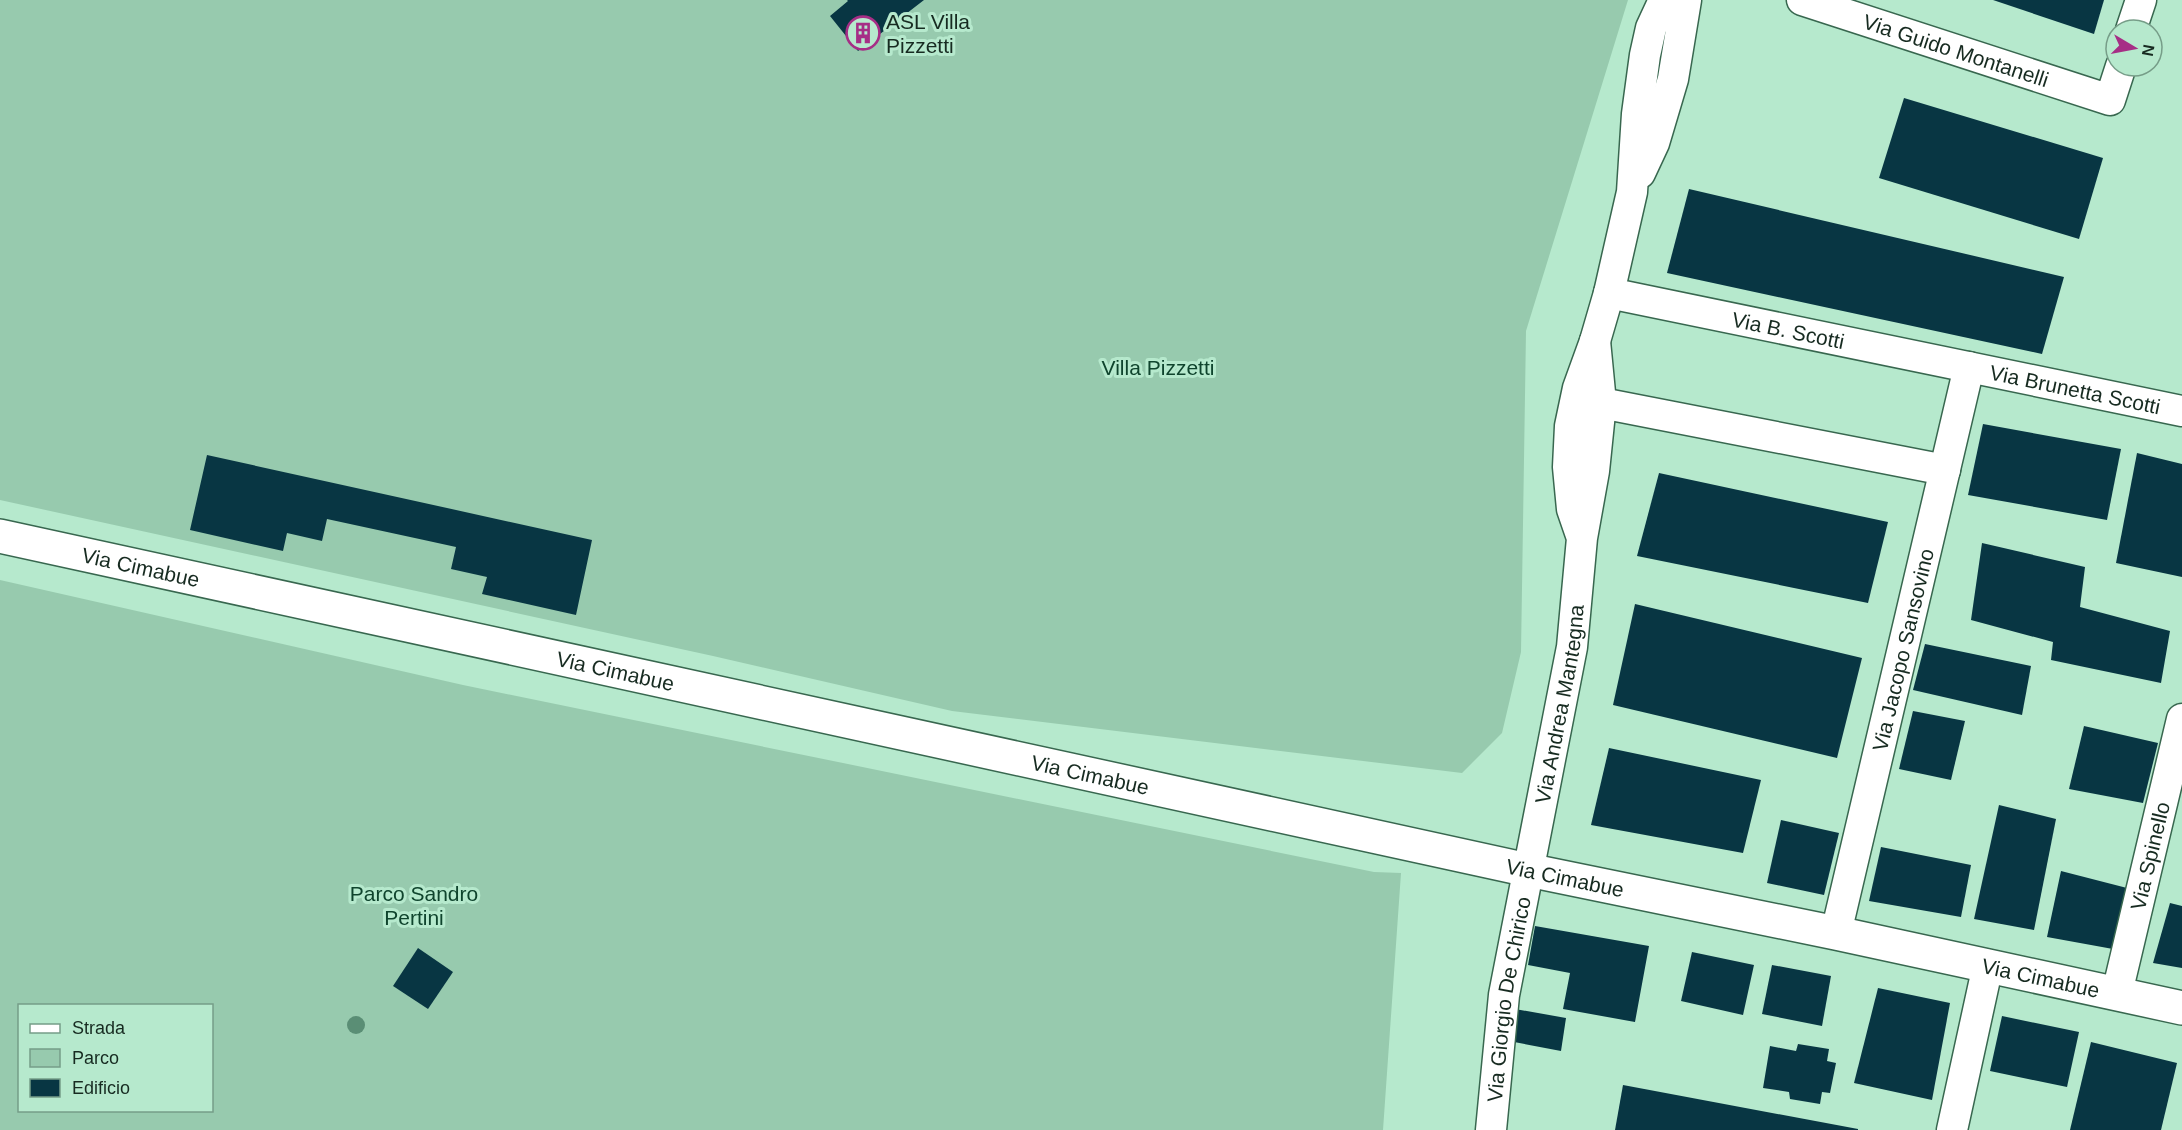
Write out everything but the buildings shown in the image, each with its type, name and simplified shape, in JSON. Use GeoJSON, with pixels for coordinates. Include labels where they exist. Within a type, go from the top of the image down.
{"type":"FeatureCollection","features":[{"type":"Feature","properties":{"kind":"main road","name":"Via Cimabue"},"geometry":{"type":"LineString","coordinates":[[0,536],[1528,870],[1988,965],[2182,1008]]}},
{"type":"Feature","properties":{"kind":"street","name":"Via Andrea Mantegna"},"geometry":{"type":"LineString","coordinates":[[1582,538],[1572,509],[1568,467],[1570,426],[1578,388],[1609,293],[1632,192],[1636,114],[1644,65],[1651,28],[1664,0]]}},
{"type":"Feature","properties":{"kind":"street","name":"Via Andrea Mantegna"},"geometry":{"type":"LineString","coordinates":[[1632,192],[1654,143],[1673,79],[1686,0]]}},
{"type":"Feature","properties":{"kind":"street","name":"Via Guido Montanelli"},"geometry":{"type":"LineString","coordinates":[[1802,0],[2110,100],[2117,78]]}},
{"type":"Feature","properties":{"kind":"street"},"geometry":{"type":"LineString","coordinates":[[2135,18],[2140,0]]}},
{"type":"Feature","properties":{"kind":"street"},"geometry":{"type":"LineString","coordinates":[[1644,65],[1652,78],[1663,83],[1673,79]]}},
{"type":"Feature","properties":{"kind":"street","name":"Via B. Scotti"},"geometry":{"type":"LineString","coordinates":[[1609,293],[1969,367]]}},
{"type":"Feature","properties":{"kind":"street","name":"Via Andrea Mantegna"},"geometry":{"type":"LineString","coordinates":[[1528,870],[1572,647],[1582,538],[1594,471],[1601,404],[1595,341]]}},
{"type":"Feature","properties":{"kind":"street","name":"Via Brunetta Scotti"},"geometry":{"type":"LineString","coordinates":[[1969,367],[2182,411]]}},
{"type":"Feature","properties":{"kind":"street","name":"Via Jacopo Sansovino"},"geometry":{"type":"LineString","coordinates":[[1836,933],[1969,367]]}},
{"type":"Feature","properties":{"kind":"street"},"geometry":{"type":"LineString","coordinates":[[1601,404],[1945,470]]}},
{"type":"Feature","properties":{"kind":"street","name":"Via Spinello"},"geometry":{"type":"LineString","coordinates":[[2116,993],[2182,719]]}},
{"type":"Feature","properties":{"kind":"street","name":"Via Giorgio De Chirico"},"geometry":{"type":"LineString","coordinates":[[1491,1130],[1504,995],[1528,870]]}},
{"type":"Feature","properties":{"kind":"street"},"geometry":{"type":"LineString","coordinates":[[1953,1130],[1988,965]]}},
{"type":"Feature","properties":{"kind":"green space","name":"Villa Pizzetti"},"geometry":{"type":"Polygon","coordinates":[[[0,0],[1628,0],[1526,331],[1521,652],[1502,733],[1462,773],[952,711],[713,656],[0,500],[0,0]]]}},
{"type":"Feature","properties":{"kind":"green space","name":"Parco Sandro Pertini"},"geometry":{"type":"Polygon","coordinates":[[[0,580],[463,685],[1374,872],[1401,873],[1383,1130],[0,1130],[0,580]]]}},
{"type":"Feature","properties":{"kind":"place","name":"ASL Villa Pizzetti"},"geometry":{"type":"Point","coordinates":[863,33]}}]}
